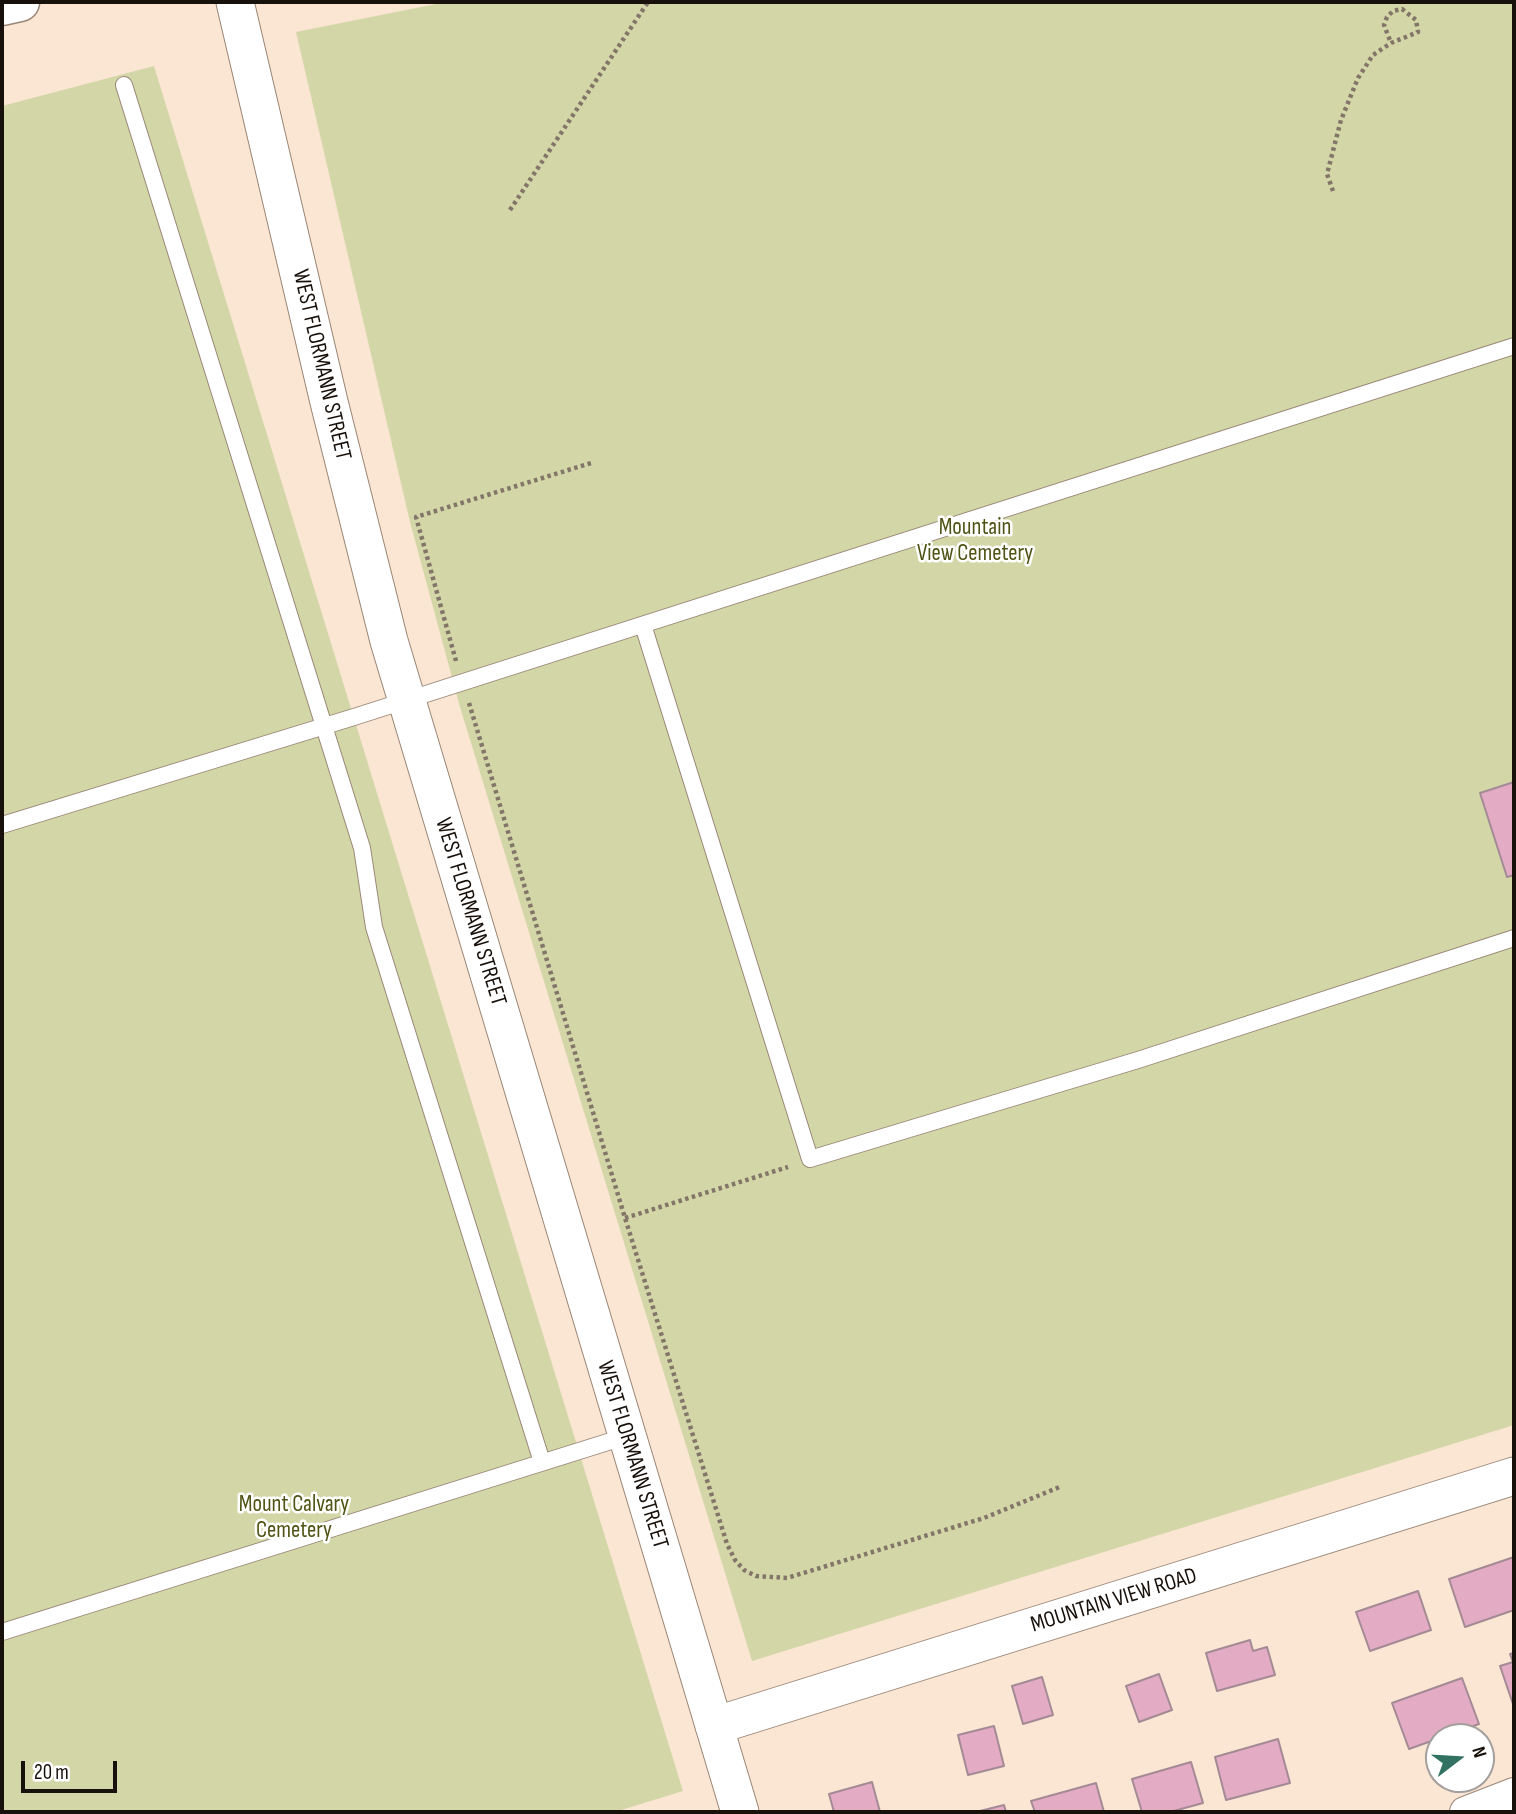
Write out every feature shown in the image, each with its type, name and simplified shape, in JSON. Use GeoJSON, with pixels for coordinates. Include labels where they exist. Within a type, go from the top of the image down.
{"type":"FeatureCollection","features":[{"type":"Feature","properties":{"kind":"main road"},"geometry":{"type":"LineString","coordinates":[[2,6],[20,2]]}},
{"type":"Feature","properties":{"kind":"street","name":"WEST FLORMANN STREET"},"geometry":{"type":"LineString","coordinates":[[235,2],[389,641],[740,1812]]}},
{"type":"Feature","properties":{"kind":"street","name":"MOUNTAIN VIEW ROAD"},"geometry":{"type":"LineString","coordinates":[[713,1726],[1514,1476]]}},
{"type":"Feature","properties":{"kind":"street"},"geometry":{"type":"LineString","coordinates":[[1465,1812],[1514,1793]]}},
{"type":"Feature","properties":{"kind":"lane"},"geometry":{"type":"LineString","coordinates":[[124,85],[362,848],[374,927],[542,1462]]}},
{"type":"Feature","properties":{"kind":"lane"},"geometry":{"type":"LineString","coordinates":[[2,825],[407,700],[1514,346]]}},
{"type":"Feature","properties":{"kind":"lane"},"geometry":{"type":"LineString","coordinates":[[643,625],[810,1160],[1138,1060],[1514,938]]}},
{"type":"Feature","properties":{"kind":"lane"},"geometry":{"type":"LineString","coordinates":[[2,1632],[626,1436]]}},
{"type":"Feature","properties":{"kind":"path"},"geometry":{"type":"LineString","coordinates":[[510,210],[648,2]]}},
{"type":"Feature","properties":{"kind":"path"},"geometry":{"type":"LineString","coordinates":[[1333,191],[1327,174],[1341,120],[1358,78],[1373,55],[1391,43],[1418,32],[1416,20],[1402,9],[1393,11],[1384,25],[1391,43]]}},
{"type":"Feature","properties":{"kind":"path"},"geometry":{"type":"LineString","coordinates":[[591,463],[416,517],[462,682],[727,1544],[744,1570],[756,1576],[787,1578],[984,1518],[1062,1486]]}},
{"type":"Feature","properties":{"kind":"path"},"geometry":{"type":"LineString","coordinates":[[625,1218],[810,1160]]}},
{"type":"Feature","properties":{"kind":"green space","name":"Mountain View Cemetery"},"geometry":{"type":"Polygon","coordinates":[[[446,2],[1514,2],[1514,1425],[752,1661],[460,707],[410,522],[296,32],[446,2]]]}},
{"type":"Feature","properties":{"kind":"green space","name":"Mount Calvary Cemetery"},"geometry":{"type":"Polygon","coordinates":[[[154,66],[683,1791],[615,1812],[2,1812],[2,106],[154,66]]]}},
{"type":"Feature","properties":{"kind":"building"},"geometry":{"type":"Polygon","coordinates":[[[1514,782],[1514,875],[1507,877],[1480,793],[1514,782]]]}},
{"type":"Feature","properties":{"kind":"building"},"geometry":{"type":"Polygon","coordinates":[[[1514,1557],[1514,1610],[1465,1627],[1449,1579],[1514,1557]]]}},
{"type":"Feature","properties":{"kind":"building"},"geometry":{"type":"Polygon","coordinates":[[[1418,1591],[1431,1630],[1370,1651],[1356,1612],[1418,1591]]]}},
{"type":"Feature","properties":{"kind":"building"},"geometry":{"type":"Polygon","coordinates":[[[1250,1640],[1253,1651],[1267,1647],[1275,1675],[1217,1691],[1206,1653],[1250,1640]]]}},
{"type":"Feature","properties":{"kind":"building"},"geometry":{"type":"Polygon","coordinates":[[[1514,1653],[1514,1707],[1500,1666],[1513,1662],[1510,1654],[1514,1653]]]}},
{"type":"Feature","properties":{"kind":"building"},"geometry":{"type":"Polygon","coordinates":[[[1159,1674],[1172,1710],[1139,1722],[1126,1686],[1159,1674]]]}},
{"type":"Feature","properties":{"kind":"building"},"geometry":{"type":"Polygon","coordinates":[[[1042,1677],[1053,1715],[1023,1724],[1012,1686],[1042,1677]]]}},
{"type":"Feature","properties":{"kind":"building"},"geometry":{"type":"Polygon","coordinates":[[[1462,1678],[1479,1723],[1425,1723],[1425,1743],[1409,1749],[1392,1703],[1462,1678]]]}},
{"type":"Feature","properties":{"kind":"building"},"geometry":{"type":"Polygon","coordinates":[[[994,1726],[1004,1766],[968,1775],[958,1735],[994,1726]]]}},
{"type":"Feature","properties":{"kind":"building"},"geometry":{"type":"Polygon","coordinates":[[[1278,1739],[1290,1783],[1226,1800],[1215,1757],[1278,1739]]]}},
{"type":"Feature","properties":{"kind":"building"},"geometry":{"type":"Polygon","coordinates":[[[1191,1762],[1203,1803],[1170,1812],[1142,1812],[1132,1779],[1191,1762]]]}},
{"type":"Feature","properties":{"kind":"building"},"geometry":{"type":"Polygon","coordinates":[[[872,1782],[880,1812],[834,1812],[829,1794],[872,1782]]]}},
{"type":"Feature","properties":{"kind":"building"},"geometry":{"type":"Polygon","coordinates":[[[1096,1783],[1104,1812],[1035,1812],[1031,1801],[1096,1783]]]}},
{"type":"Feature","properties":{"kind":"building"},"geometry":{"type":"Polygon","coordinates":[[[1004,1805],[1006,1812],[976,1812],[1004,1805]]]}}]}
